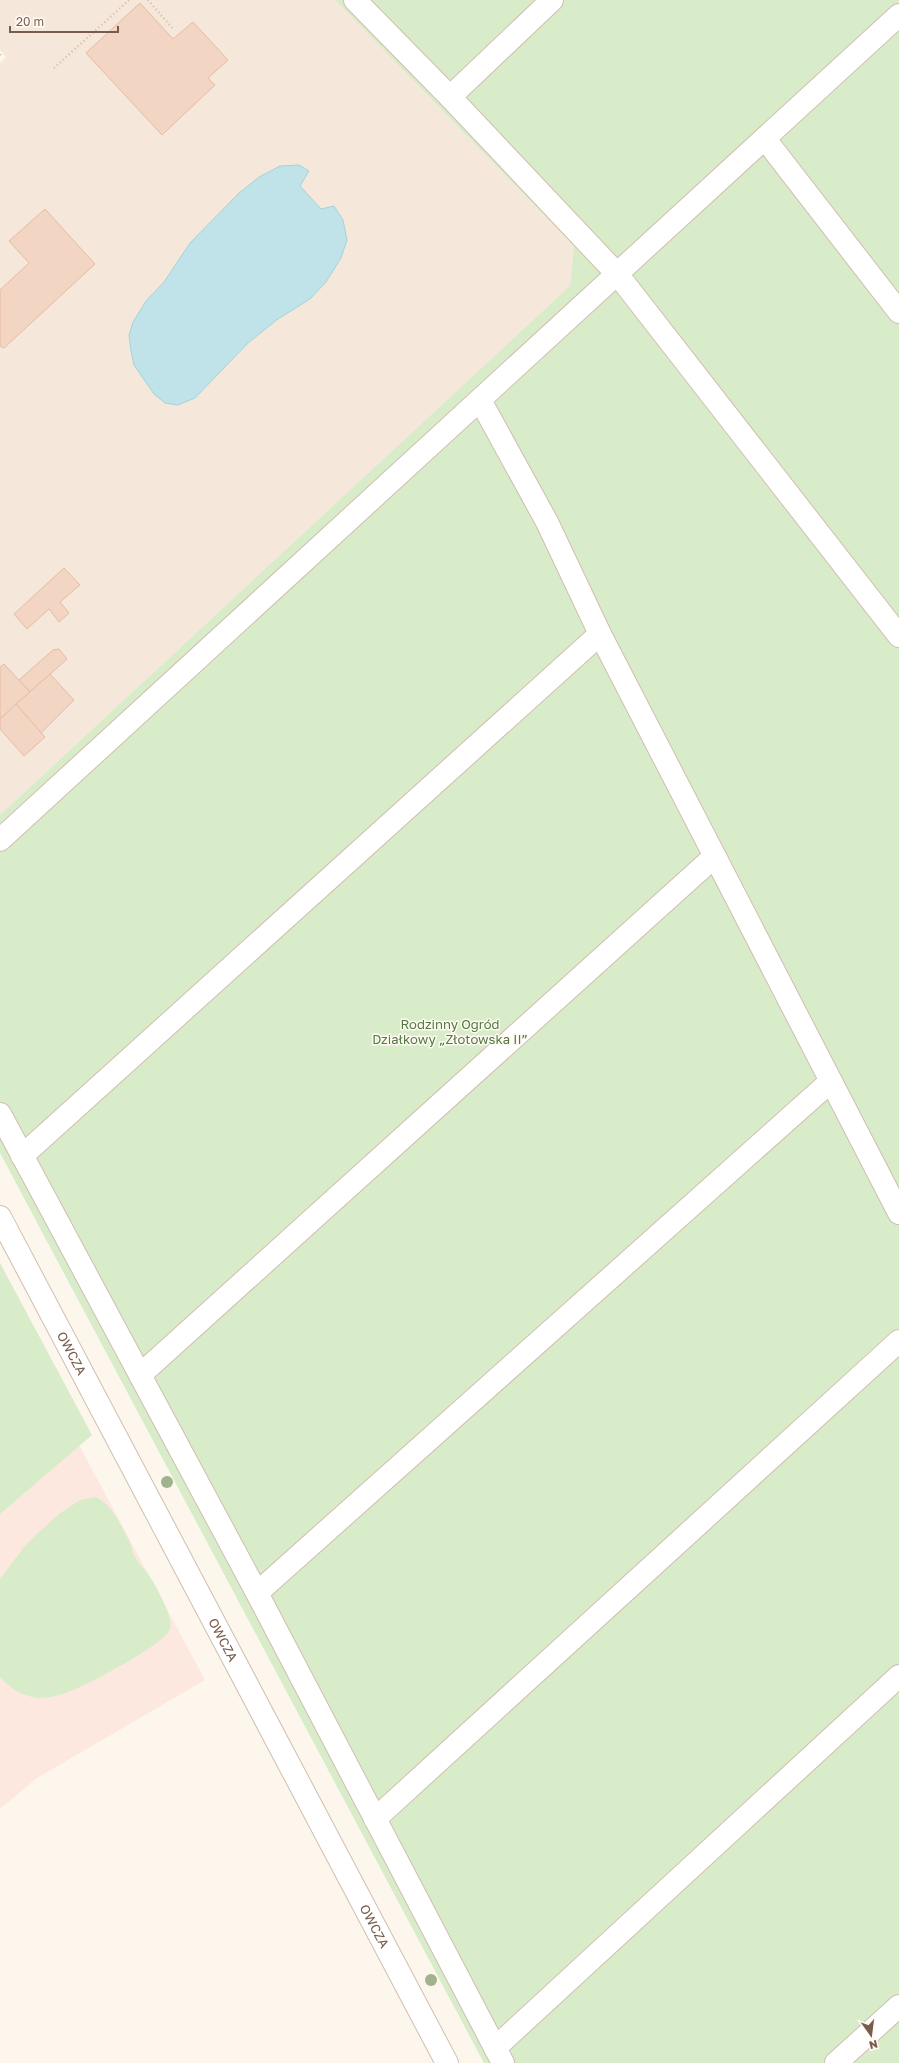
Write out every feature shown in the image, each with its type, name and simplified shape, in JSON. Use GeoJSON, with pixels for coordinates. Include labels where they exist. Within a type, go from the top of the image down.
{"type":"FeatureCollection","features":[{"type":"Feature","properties":{"kind":"street"},"geometry":{"type":"LineString","coordinates":[[355,0],[450,97],[618,274],[899,636]]}},
{"type":"Feature","properties":{"kind":"street"},"geometry":{"type":"LineString","coordinates":[[450,97],[552,0]]}},
{"type":"Feature","properties":{"kind":"street"},"geometry":{"type":"LineString","coordinates":[[0,840],[899,15]]}},
{"type":"Feature","properties":{"kind":"street"},"geometry":{"type":"LineString","coordinates":[[765,139],[899,312]]}},
{"type":"Feature","properties":{"kind":"street"},"geometry":{"type":"LineString","coordinates":[[480,400],[547,522],[600,634],[899,1213]]}},
{"type":"Feature","properties":{"kind":"street"},"geometry":{"type":"LineString","coordinates":[[22,1156],[600,634]]}},
{"type":"Feature","properties":{"kind":"street"},"geometry":{"type":"LineString","coordinates":[[140,1375],[715,856]]}},
{"type":"Feature","properties":{"kind":"street"},"geometry":{"type":"LineString","coordinates":[[257,1593],[831,1081]]}},
{"type":"Feature","properties":{"kind":"street"},"geometry":{"type":"LineString","coordinates":[[0,1114],[257,1593],[499,2056],[899,1676]]}},
{"type":"Feature","properties":{"kind":"street","name":"OWCZA"},"geometry":{"type":"LineString","coordinates":[[0,1217],[447,2063]]}},
{"type":"Feature","properties":{"kind":"street"},"geometry":{"type":"LineString","coordinates":[[375,1819],[899,1341]]}},
{"type":"Feature","properties":{"kind":"street"},"geometry":{"type":"LineString","coordinates":[[836,2063],[899,2006]]}},
{"type":"Feature","properties":{"kind":"path"},"geometry":{"type":"LineString","coordinates":[[54,68],[130,0]]}},
{"type":"Feature","properties":{"kind":"path"},"geometry":{"type":"LineString","coordinates":[[148,0],[174,30]]}},
{"type":"Feature","properties":{"kind":"shaded area"},"geometry":{"type":"Polygon","coordinates":[[[0,0],[335,0],[574,246],[570,287],[0,815],[0,63],[6,57],[0,50],[0,0]]]}},
{"type":"Feature","properties":{"kind":"shaded area"},"geometry":{"type":"Polygon","coordinates":[[[79,1445],[205,1680],[37,1778],[0,1809],[0,1514],[79,1445]]]}},
{"type":"Feature","properties":{"kind":"green space","name":"Rodzinny Ogród Działkowy „Złotowska II”"},"geometry":{"type":"Polygon","coordinates":[[[335,0],[899,0],[899,2063],[484,2063],[0,1153],[0,815],[570,286],[574,246],[335,0]]]}},
{"type":"Feature","properties":{"kind":"green space"},"geometry":{"type":"Polygon","coordinates":[[[0,1263],[92,1435],[0,1514],[0,1263]]]}},
{"type":"Feature","properties":{"kind":"green space"},"geometry":{"type":"Polygon","coordinates":[[[94,1497],[105,1503],[120,1523],[134,1555],[151,1579],[167,1609],[170,1629],[165,1636],[141,1654],[109,1673],[80,1687],[51,1697],[39,1698],[22,1694],[8,1685],[0,1677],[0,1579],[24,1547],[59,1514],[80,1500],[94,1497]]]}},
{"type":"Feature","properties":{"kind":"water"},"geometry":{"type":"Polygon","coordinates":[[[299,165],[309,171],[300,186],[321,209],[334,206],[343,220],[347,240],[341,258],[326,282],[310,299],[278,319],[248,343],[195,398],[178,405],[165,403],[154,394],[134,365],[129,335],[133,322],[146,301],[164,282],[190,243],[239,193],[259,177],[280,166],[299,165]]]}},
{"type":"Feature","properties":{"kind":"building"},"geometry":{"type":"Polygon","coordinates":[[[140,3],[173,39],[193,22],[228,60],[208,78],[215,85],[162,135],[86,53],[140,3]]]}},
{"type":"Feature","properties":{"kind":"building"},"geometry":{"type":"Polygon","coordinates":[[[45,209],[95,264],[4,348],[0,346],[0,290],[29,263],[9,241],[45,209]]]}},
{"type":"Feature","properties":{"kind":"building"},"geometry":{"type":"Polygon","coordinates":[[[64,568],[80,585],[60,602],[69,613],[59,622],[49,609],[27,629],[14,614],[64,568]]]}},
{"type":"Feature","properties":{"kind":"building"},"geometry":{"type":"Polygon","coordinates":[[[59,649],[67,659],[30,692],[19,680],[53,650],[59,649]]]}},
{"type":"Feature","properties":{"kind":"building"},"geometry":{"type":"Polygon","coordinates":[[[4,664],[30,692],[0,719],[0,667],[4,664]]]}},
{"type":"Feature","properties":{"kind":"building"},"geometry":{"type":"Polygon","coordinates":[[[50,674],[74,700],[41,733],[16,704],[50,674]]]}},
{"type":"Feature","properties":{"kind":"building"},"geometry":{"type":"Polygon","coordinates":[[[16,704],[45,737],[24,756],[0,729],[0,719],[16,704]]]}}]}
